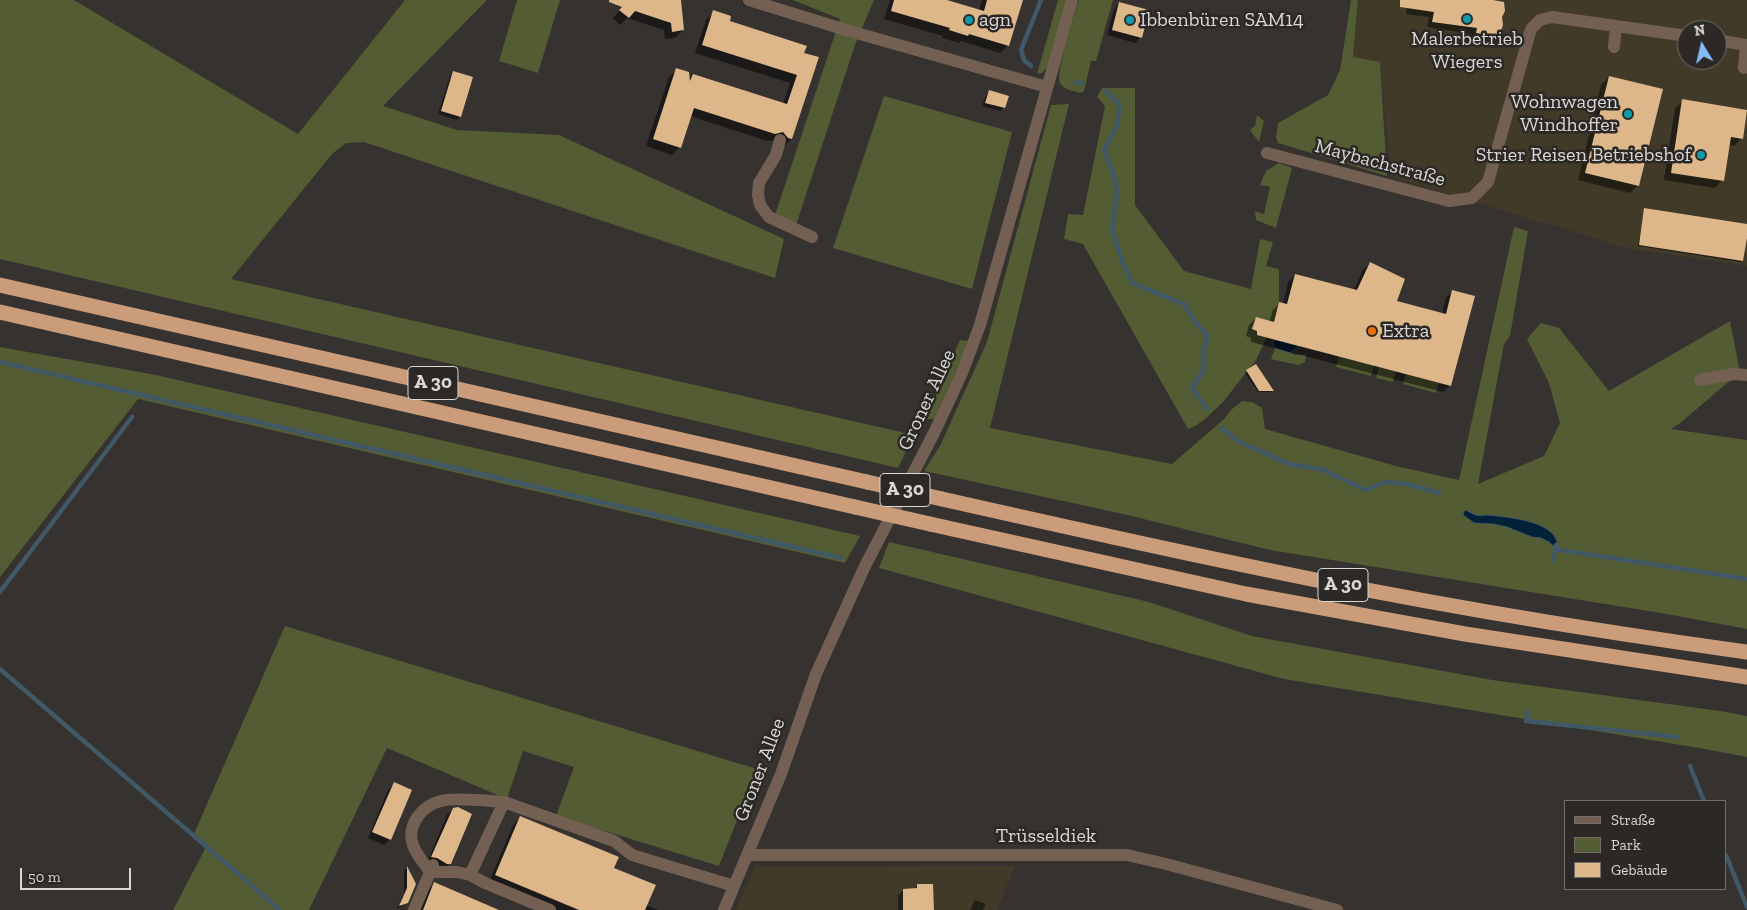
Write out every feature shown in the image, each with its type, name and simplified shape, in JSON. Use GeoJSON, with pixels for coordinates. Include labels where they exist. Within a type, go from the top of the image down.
{"type":"FeatureCollection","features":[{"type":"Feature","properties":{"kind":"highway","name":"A 30"},"geometry":{"type":"LineString","coordinates":[[0,285],[942,499],[1248,566],[1428,601],[1633,636],[1747,652]]}},
{"type":"Feature","properties":{"kind":"highway","name":"A 30"},"geometry":{"type":"LineString","coordinates":[[0,312],[1246,594],[1465,634],[1747,677]]}},
{"type":"Feature","properties":{"kind":"highway"},"geometry":{"type":"LineString","coordinates":[[1721,673],[1747,683]]}},
{"type":"Feature","properties":{"kind":"street"},"geometry":{"type":"LineString","coordinates":[[749,0],[846,30],[1047,87]]}},
{"type":"Feature","properties":{"kind":"street","name":"Groner Allee"},"geometry":{"type":"LineString","coordinates":[[724,910],[781,774],[816,674],[864,568],[962,373],[980,326],[1072,0]]}},
{"type":"Feature","properties":{"kind":"street","name":"Maybachstraße"},"geometry":{"type":"LineString","coordinates":[[1267,153],[1449,201],[1472,198],[1488,182],[1531,29],[1540,20],[1552,17],[1677,35]]}},
{"type":"Feature","properties":{"kind":"street"},"geometry":{"type":"LineString","coordinates":[[1614,47],[1616,26]]}},
{"type":"Feature","properties":{"kind":"street"},"geometry":{"type":"LineString","coordinates":[[1727,42],[1747,45],[1744,68]]}},
{"type":"Feature","properties":{"kind":"street"},"geometry":{"type":"LineString","coordinates":[[780,140],[776,155],[759,183],[758,195],[760,205],[769,217],[812,237]]}},
{"type":"Feature","properties":{"kind":"street"},"geometry":{"type":"LineString","coordinates":[[1700,380],[1734,374],[1747,375]]}},
{"type":"Feature","properties":{"kind":"street"},"geometry":{"type":"LineString","coordinates":[[550,910],[470,875],[432,867],[412,843],[411,831],[416,818],[426,808],[441,800],[504,802],[614,841],[632,855],[734,886]]}},
{"type":"Feature","properties":{"kind":"street"},"geometry":{"type":"LineString","coordinates":[[470,875],[504,802]]}},
{"type":"Feature","properties":{"kind":"street","name":"Trüsseldiek"},"geometry":{"type":"LineString","coordinates":[[748,856],[1127,856],[1175,866],[1337,910]]}},
{"type":"Feature","properties":{"kind":"street"},"geometry":{"type":"LineString","coordinates":[[414,910],[432,867]]}},
{"type":"Feature","properties":{"kind":"shaded area"},"geometry":{"type":"Polygon","coordinates":[[[1358,0],[1747,0],[1747,266],[1631,249],[1391,177],[1380,62],[1353,58],[1358,0]]]}},
{"type":"Feature","properties":{"kind":"shaded area"},"geometry":{"type":"Polygon","coordinates":[[[1015,866],[997,910],[736,910],[755,867],[1015,866]]]}},
{"type":"Feature","properties":{"kind":"green space"},"geometry":{"type":"Polygon","coordinates":[[[0,0],[74,0],[298,134],[405,0],[487,0],[383,106],[457,130],[559,135],[784,239],[775,278],[364,142],[346,143],[332,154],[231,279],[914,435],[898,468],[0,259],[0,0]]]}},
{"type":"Feature","properties":{"kind":"green space"},"geometry":{"type":"Polygon","coordinates":[[[517,0],[560,0],[538,73],[499,61],[517,0]]]}},
{"type":"Feature","properties":{"kind":"green space"},"geometry":{"type":"Polygon","coordinates":[[[793,0],[874,0],[855,45],[796,225],[774,218],[840,19],[793,0]]]}},
{"type":"Feature","properties":{"kind":"green space"},"geometry":{"type":"Polygon","coordinates":[[[1058,0],[1067,0],[1047,67],[1042,73],[1037,74],[1058,0]]]}},
{"type":"Feature","properties":{"kind":"green space"},"geometry":{"type":"Polygon","coordinates":[[[1079,0],[1113,0],[1096,61],[1091,61],[1084,91],[1081,93],[1064,87],[1060,83],[1059,78],[1066,43],[1079,0]]]}},
{"type":"Feature","properties":{"kind":"green space"},"geometry":{"type":"Polygon","coordinates":[[[1351,0],[1358,0],[1353,57],[1380,62],[1387,176],[1278,143],[1276,137],[1278,123],[1328,95],[1340,70],[1351,0]]]}},
{"type":"Feature","properties":{"kind":"green space"},"geometry":{"type":"Polygon","coordinates":[[[1102,88],[1135,88],[1135,205],[1184,271],[1251,289],[1260,239],[1273,242],[1266,266],[1279,269],[1279,302],[1275,319],[1282,322],[1267,337],[1256,360],[1223,402],[1204,420],[1188,429],[1083,244],[1064,239],[1068,214],[1083,215],[1105,106],[1097,97],[1102,88]]]}},
{"type":"Feature","properties":{"kind":"green space"},"geometry":{"type":"Polygon","coordinates":[[[884,96],[1012,132],[972,289],[833,248],[884,96]]]}},
{"type":"Feature","properties":{"kind":"green space"},"geometry":{"type":"Polygon","coordinates":[[[1069,104],[990,428],[1172,464],[1242,401],[1252,402],[1262,408],[1265,429],[1396,466],[1459,480],[1514,227],[1528,231],[1510,336],[1504,344],[1478,484],[1544,456],[1560,423],[1549,383],[1527,339],[1541,323],[1559,328],[1609,391],[1730,321],[1740,372],[1671,429],[1747,440],[1747,629],[1661,613],[1270,550],[1123,514],[924,471],[940,446],[987,342],[1051,105],[1069,104]]]}},
{"type":"Feature","properties":{"kind":"green space"},"geometry":{"type":"Polygon","coordinates":[[[1257,115],[1264,121],[1259,142],[1250,130],[1255,126],[1257,115]]]}},
{"type":"Feature","properties":{"kind":"green space"},"geometry":{"type":"Polygon","coordinates":[[[1279,163],[1292,168],[1276,228],[1256,220],[1255,211],[1264,214],[1270,187],[1260,185],[1266,171],[1279,163]]]}},
{"type":"Feature","properties":{"kind":"green space"},"geometry":{"type":"Polygon","coordinates":[[[960,340],[970,341],[934,419],[926,419],[960,340]]]}},
{"type":"Feature","properties":{"kind":"green space"},"geometry":{"type":"Polygon","coordinates":[[[0,347],[156,375],[860,536],[845,563],[138,399],[0,577],[0,347]]]}},
{"type":"Feature","properties":{"kind":"green space"},"geometry":{"type":"Polygon","coordinates":[[[1275,348],[1296,355],[1306,354],[1305,362],[1298,365],[1271,359],[1275,348]]]}},
{"type":"Feature","properties":{"kind":"green space"},"geometry":{"type":"Polygon","coordinates":[[[1339,356],[1374,365],[1371,376],[1336,367],[1339,356]]]}},
{"type":"Feature","properties":{"kind":"green space"},"geometry":{"type":"Polygon","coordinates":[[[1379,367],[1396,371],[1393,382],[1376,378],[1379,367]]]}},
{"type":"Feature","properties":{"kind":"green space"},"geometry":{"type":"Polygon","coordinates":[[[1406,374],[1439,383],[1436,393],[1403,384],[1406,374]]]}},
{"type":"Feature","properties":{"kind":"green space"},"geometry":{"type":"Polygon","coordinates":[[[889,542],[1149,602],[1252,636],[1492,680],[1747,716],[1747,757],[1284,679],[879,568],[889,542]]]}},
{"type":"Feature","properties":{"kind":"green space"},"geometry":{"type":"Polygon","coordinates":[[[285,626],[757,769],[719,866],[556,816],[574,767],[523,751],[507,799],[387,748],[309,910],[173,910],[206,847],[193,836],[285,626]]]}},
{"type":"Feature","properties":{"kind":"water"},"geometry":{"type":"Polygon","coordinates":[[[1277,340],[1299,346],[1290,353],[1275,348],[1272,342],[1277,340]]]}},
{"type":"Feature","properties":{"kind":"water"},"geometry":{"type":"Polygon","coordinates":[[[1465,510],[1477,515],[1520,519],[1542,526],[1551,532],[1556,540],[1557,549],[1541,538],[1532,537],[1507,527],[1474,523],[1463,515],[1465,510]]]}},
{"type":"Feature","properties":{"kind":"building"},"geometry":{"type":"Polygon","coordinates":[[[609,0],[681,0],[684,30],[672,32],[671,23],[635,11],[629,18],[619,10],[622,7],[609,2],[609,0]]]}},
{"type":"Feature","properties":{"kind":"building","name":"agn"},"geometry":{"type":"Polygon","coordinates":[[[894,0],[947,0],[984,11],[987,0],[1023,0],[1009,46],[969,34],[968,36],[949,30],[950,28],[891,11],[894,0]]]}},
{"type":"Feature","properties":{"kind":"building","name":"Malerbetrieb Wiegers"},"geometry":{"type":"Polygon","coordinates":[[[1400,0],[1493,0],[1504,2],[1503,25],[1499,37],[1476,33],[1477,28],[1432,22],[1434,12],[1400,7],[1400,0]]]}},
{"type":"Feature","properties":{"kind":"building","name":"Ibbenbüren SAM14"},"geometry":{"type":"Polygon","coordinates":[[[1119,2],[1149,10],[1142,38],[1112,30],[1119,2]]]}},
{"type":"Feature","properties":{"kind":"building"},"geometry":{"type":"Polygon","coordinates":[[[713,10],[731,16],[730,21],[807,46],[804,53],[819,57],[792,139],[788,138],[783,132],[775,134],[694,108],[681,148],[653,139],[676,68],[689,72],[690,81],[693,74],[787,104],[797,75],[702,45],[713,10]]]}},
{"type":"Feature","properties":{"kind":"building"},"geometry":{"type":"Polygon","coordinates":[[[453,71],[473,77],[461,117],[441,111],[453,71]]]}},
{"type":"Feature","properties":{"kind":"building","name":"Wohnwagen Windhoffer"},"geometry":{"type":"Polygon","coordinates":[[[1609,76],[1663,89],[1639,186],[1585,173],[1609,76]]]}},
{"type":"Feature","properties":{"kind":"building"},"geometry":{"type":"Polygon","coordinates":[[[989,90],[1009,96],[1005,108],[985,103],[989,90]]]}},
{"type":"Feature","properties":{"kind":"building","name":"Strier Reisen Betriebshof"},"geometry":{"type":"Polygon","coordinates":[[[1682,99],[1747,110],[1743,139],[1731,137],[1724,181],[1671,173],[1682,99]]]}},
{"type":"Feature","properties":{"kind":"building"},"geometry":{"type":"Polygon","coordinates":[[[1644,208],[1747,224],[1747,238],[1743,261],[1639,245],[1644,208]]]}},
{"type":"Feature","properties":{"kind":"building","name":"Extra"},"geometry":{"type":"Polygon","coordinates":[[[1370,262],[1405,279],[1397,301],[1446,314],[1452,290],[1475,296],[1451,386],[1257,335],[1257,331],[1252,329],[1256,317],[1274,322],[1279,302],[1287,304],[1295,274],[1357,290],[1370,262]]]}},
{"type":"Feature","properties":{"kind":"building"},"geometry":{"type":"Polygon","coordinates":[[[1256,364],[1274,391],[1259,391],[1246,370],[1256,364]]]}},
{"type":"Feature","properties":{"kind":"building"},"geometry":{"type":"Polygon","coordinates":[[[394,782],[412,790],[391,840],[372,832],[394,782]]]}},
{"type":"Feature","properties":{"kind":"building"},"geometry":{"type":"Polygon","coordinates":[[[458,807],[472,814],[451,864],[447,864],[431,857],[453,808],[458,807]]]}},
{"type":"Feature","properties":{"kind":"building"},"geometry":{"type":"Polygon","coordinates":[[[520,816],[619,857],[614,868],[656,885],[645,910],[579,910],[495,875],[520,816]]]}},
{"type":"Feature","properties":{"kind":"building"},"geometry":{"type":"Polygon","coordinates":[[[407,866],[416,884],[408,903],[399,906],[407,888],[407,866]]]}},
{"type":"Feature","properties":{"kind":"building"},"geometry":{"type":"Polygon","coordinates":[[[434,882],[499,910],[423,910],[434,882]]]}},
{"type":"Feature","properties":{"kind":"building"},"geometry":{"type":"Polygon","coordinates":[[[917,884],[933,884],[934,910],[903,910],[903,889],[917,888],[917,884]]]}},
{"type":"Feature","properties":{"kind":"waterway"},"geometry":{"type":"LineString","coordinates":[[1031,66],[1024,60],[1021,50],[1041,0]]}},
{"type":"Feature","properties":{"kind":"waterway"},"geometry":{"type":"LineString","coordinates":[[1076,82],[1082,84]]}},
{"type":"Feature","properties":{"kind":"waterway"},"geometry":{"type":"LineString","coordinates":[[1105,91],[1120,105],[1117,125],[1104,150],[1114,176],[1117,192],[1112,229],[1123,264],[1132,283],[1184,304],[1196,323],[1208,335],[1203,351],[1203,371],[1192,388],[1207,409]]}},
{"type":"Feature","properties":{"kind":"waterway"},"geometry":{"type":"LineString","coordinates":[[0,362],[841,558]]}},
{"type":"Feature","properties":{"kind":"waterway"},"geometry":{"type":"LineString","coordinates":[[0,592],[132,417]]}},
{"type":"Feature","properties":{"kind":"waterway"},"geometry":{"type":"LineString","coordinates":[[1221,428],[1238,441],[1289,464],[1324,470],[1365,490],[1386,482],[1407,484],[1439,493]]}},
{"type":"Feature","properties":{"kind":"waterway"},"geometry":{"type":"LineString","coordinates":[[1553,561],[1556,545]]}},
{"type":"Feature","properties":{"kind":"waterway"},"geometry":{"type":"LineString","coordinates":[[1555,547],[1560,550],[1747,579]]}},
{"type":"Feature","properties":{"kind":"waterway"},"geometry":{"type":"LineString","coordinates":[[0,669],[280,910]]}},
{"type":"Feature","properties":{"kind":"waterway"},"geometry":{"type":"LineString","coordinates":[[1528,712],[1526,721],[1678,737]]}},
{"type":"Feature","properties":{"kind":"waterway"},"geometry":{"type":"LineString","coordinates":[[1690,766],[1704,800]]}},
{"type":"Feature","properties":{"kind":"waterway"},"geometry":{"type":"LineString","coordinates":[[1727,857],[1747,907]]}},
{"type":"Feature","properties":{"kind":"place","name":"Malerbetrieb Wiegers"},"geometry":{"type":"Point","coordinates":[1467,19]}},
{"type":"Feature","properties":{"kind":"place","name":"agn"},"geometry":{"type":"Point","coordinates":[969,20]}},
{"type":"Feature","properties":{"kind":"place","name":"Ibbenbüren SAM14"},"geometry":{"type":"Point","coordinates":[1130,20]}},
{"type":"Feature","properties":{"kind":"place","name":"Wohnwagen Windhoffer"},"geometry":{"type":"Point","coordinates":[1628,114]}},
{"type":"Feature","properties":{"kind":"place","name":"Strier Reisen Betriebshof"},"geometry":{"type":"Point","coordinates":[1701,155]}},
{"type":"Feature","properties":{"kind":"place","name":"Extra"},"geometry":{"type":"Point","coordinates":[1372,331]}}]}
